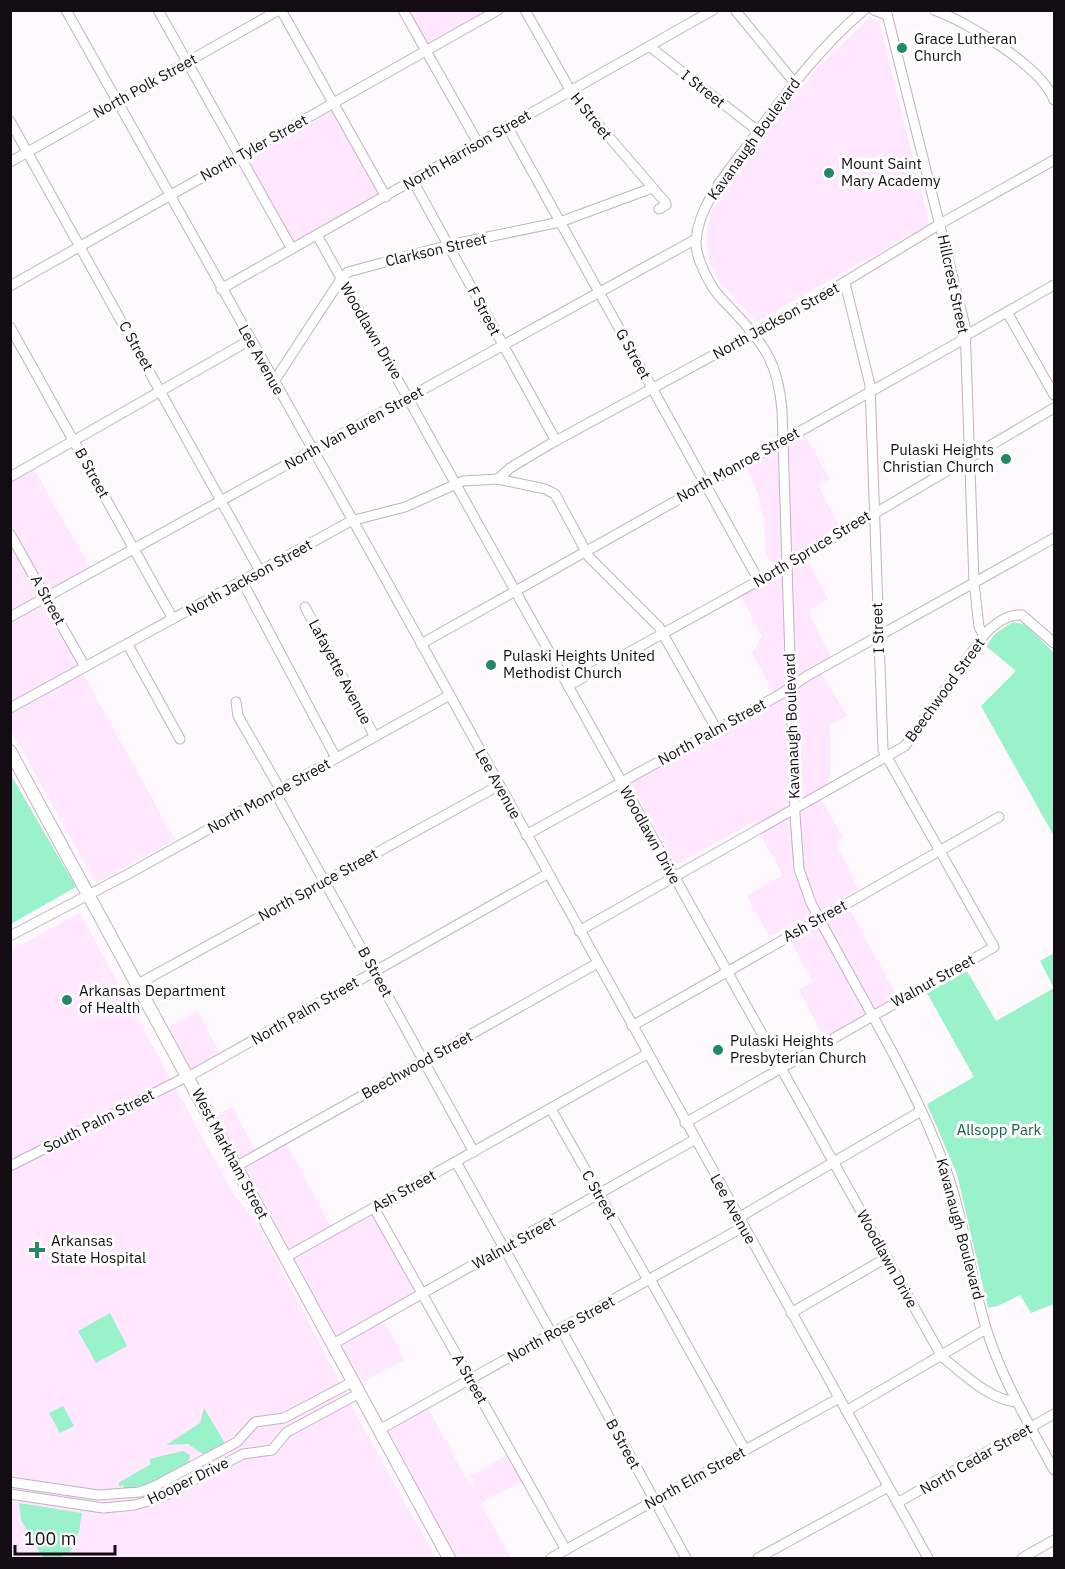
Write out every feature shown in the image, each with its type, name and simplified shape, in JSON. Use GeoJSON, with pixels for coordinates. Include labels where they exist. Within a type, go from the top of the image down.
{"type":"FeatureCollection","features":[{"type":"Feature","properties":{"kind":"main road","name":"West Markham Street"},"geometry":{"type":"LineString","coordinates":[[10,751],[448,1558]]}},
{"type":"Feature","properties":{"kind":"street","name":"Lee Avenue"},"geometry":{"type":"LineString","coordinates":[[66,10],[928,1558]]}},
{"type":"Feature","properties":{"kind":"street"},"geometry":{"type":"LineString","coordinates":[[158,10],[292,249]]}},
{"type":"Feature","properties":{"kind":"street","name":"North Polk Street"},"geometry":{"type":"LineString","coordinates":[[10,162],[280,10]]}},
{"type":"Feature","properties":{"kind":"street"},"geometry":{"type":"LineString","coordinates":[[280,10],[386,197]]}},
{"type":"Feature","properties":{"kind":"street"},"geometry":{"type":"LineString","coordinates":[[403,10],[478,143]]}},
{"type":"Feature","properties":{"kind":"street","name":"North Tyler Street"},"geometry":{"type":"LineString","coordinates":[[10,286],[498,10]]}},
{"type":"Feature","properties":{"kind":"street","name":"H Street"},"geometry":{"type":"LineString","coordinates":[[525,10],[570,91],[666,205],[659,209]]}},
{"type":"Feature","properties":{"kind":"street","name":"North Harrison Street"},"geometry":{"type":"LineString","coordinates":[[221,289],[713,10]]}},
{"type":"Feature","properties":{"kind":"street"},"geometry":{"type":"LineString","coordinates":[[735,10],[794,82]]}},
{"type":"Feature","properties":{"kind":"street"},"geometry":{"type":"LineString","coordinates":[[874,10],[886,13]]}},
{"type":"Feature","properties":{"kind":"street"},"geometry":{"type":"LineString","coordinates":[[934,10],[967,25],[1014,58],[1042,80],[1054,100]]}},
{"type":"Feature","properties":{"kind":"street","name":"Kavanaugh Boulevard"},"geometry":{"type":"LineString","coordinates":[[862,11],[794,82],[709,201],[696,238],[698,255],[711,285],[755,334],[768,352],[778,375],[782,410],[799,869],[818,918],[921,1111],[949,1178],[986,1329],[1016,1402],[1054,1470]]}},
{"type":"Feature","properties":{"kind":"street","name":"Hillcrest Street"},"geometry":{"type":"LineString","coordinates":[[886,13],[940,224],[965,336],[974,582],[979,627],[984,635]]}},
{"type":"Feature","properties":{"kind":"street","name":"I Street"},"geometry":{"type":"LineString","coordinates":[[649,46],[758,131]]}},
{"type":"Feature","properties":{"kind":"street","name":"C Street"},"geometry":{"type":"LineString","coordinates":[[10,121],[223,500],[260,571]]}},
{"type":"Feature","properties":{"kind":"street","name":"G Street"},"geometry":{"type":"LineString","coordinates":[[507,126],[759,581]]}},
{"type":"Feature","properties":{"kind":"street","name":"North Jackson Street"},"geometry":{"type":"LineString","coordinates":[[498,479],[510,468],[556,441],[755,334],[940,224],[1054,160]]}},
{"type":"Feature","properties":{"kind":"street","name":"F Street"},"geometry":{"type":"LineString","coordinates":[[413,181],[556,441]]}},
{"type":"Feature","properties":{"kind":"street","name":"Clarkson Street"},"geometry":{"type":"LineString","coordinates":[[341,279],[358,269],[449,245],[560,222],[652,188]]}},
{"type":"Feature","properties":{"kind":"street","name":"Woodlawn Drive"},"geometry":{"type":"LineString","coordinates":[[317,235],[725,972],[940,1354],[987,1390],[1006,1401],[1016,1402]]}},
{"type":"Feature","properties":{"kind":"street","name":"North Van Buren Street"},"geometry":{"type":"LineString","coordinates":[[10,617],[696,238]]}},
{"type":"Feature","properties":{"kind":"street"},"geometry":{"type":"LineString","coordinates":[[273,382],[341,279]]}},
{"type":"Feature","properties":{"kind":"street","name":"I Street"},"geometry":{"type":"LineString","coordinates":[[844,283],[870,392],[883,750],[994,947]]}},
{"type":"Feature","properties":{"kind":"street","name":"North Monroe Street"},"geometry":{"type":"LineString","coordinates":[[421,644],[870,392],[1054,285]]}},
{"type":"Feature","properties":{"kind":"street"},"geometry":{"type":"LineString","coordinates":[[1007,312],[1054,396]]}},
{"type":"Feature","properties":{"kind":"street","name":"B Street"},"geometry":{"type":"LineString","coordinates":[[10,327],[174,619]]}},
{"type":"Feature","properties":{"kind":"street"},"geometry":{"type":"LineString","coordinates":[[10,477],[250,340]]}},
{"type":"Feature","properties":{"kind":"street","name":"North Spruce Street"},"geometry":{"type":"LineString","coordinates":[[568,686],[787,566],[874,512],[1054,408]]}},
{"type":"Feature","properties":{"kind":"street","name":"North Jackson Street"},"geometry":{"type":"LineString","coordinates":[[10,708],[351,521],[405,507],[455,484],[498,479],[552,492],[595,564],[663,632],[717,730]]}},
{"type":"Feature","properties":{"kind":"street","name":"A Street"},"geometry":{"type":"LineString","coordinates":[[10,534],[85,667]]}},
{"type":"Feature","properties":{"kind":"street","name":"North Palm Street"},"geometry":{"type":"LineString","coordinates":[[526,835],[717,730],[1054,538]]}},
{"type":"Feature","properties":{"kind":"street"},"geometry":{"type":"LineString","coordinates":[[242,581],[336,758]]}},
{"type":"Feature","properties":{"kind":"street","name":"Lafayette Avenue"},"geometry":{"type":"LineString","coordinates":[[304,607],[375,737]]}},
{"type":"Feature","properties":{"kind":"street","name":"Beechwood Street"},"geometry":{"type":"LineString","coordinates":[[579,931],[887,757],[911,740],[984,635],[996,624],[1017,615],[1031,620],[1054,643]]}},
{"type":"Feature","properties":{"kind":"street"},"geometry":{"type":"LineString","coordinates":[[128,645],[180,739]]}},
{"type":"Feature","properties":{"kind":"street","name":"North Monroe Street"},"geometry":{"type":"LineString","coordinates":[[10,936],[448,696]]}},
{"type":"Feature","properties":{"kind":"street","name":"B Street"},"geometry":{"type":"LineString","coordinates":[[236,702],[238,716],[324,881],[474,1152]]}},
{"type":"Feature","properties":{"kind":"street","name":"North Spruce Street"},"geometry":{"type":"LineString","coordinates":[[138,984],[498,786]]}},
{"type":"Feature","properties":{"kind":"street","name":"Ash Street"},"geometry":{"type":"LineString","coordinates":[[632,1026],[818,918],[940,852],[999,817]]}},
{"type":"Feature","properties":{"kind":"street","name":"North Palm Street"},"geometry":{"type":"LineString","coordinates":[[188,1076],[547,874]]}},
{"type":"Feature","properties":{"kind":"street","name":"Walnut Street"},"geometry":{"type":"LineString","coordinates":[[685,1123],[994,947]]}},
{"type":"Feature","properties":{"kind":"street","name":"Beechwood Street"},"geometry":{"type":"LineString","coordinates":[[237,1166],[596,964]]}},
{"type":"Feature","properties":{"kind":"street","name":"Ash Street"},"geometry":{"type":"LineString","coordinates":[[286,1257],[647,1054]]}},
{"type":"Feature","properties":{"kind":"street","name":"South Palm Street"},"geometry":{"type":"LineString","coordinates":[[10,1166],[188,1076]]}},
{"type":"Feature","properties":{"kind":"street","name":"C Street"},"geometry":{"type":"LineString","coordinates":[[551,1109],[745,1450]]}},
{"type":"Feature","properties":{"kind":"street","name":"North Rose Street"},"geometry":{"type":"LineString","coordinates":[[379,1430],[649,1280],[832,1162],[921,1111]]}},
{"type":"Feature","properties":{"kind":"street","name":"Walnut Street"},"geometry":{"type":"LineString","coordinates":[[333,1344],[694,1140]]}},
{"type":"Feature","properties":{"kind":"street","name":"B Street"},"geometry":{"type":"LineString","coordinates":[[456,1162],[504,1248],[556,1331],[655,1501],[686,1558]]}},
{"type":"Feature","properties":{"kind":"street","name":"A Street"},"geometry":{"type":"LineString","coordinates":[[374,1208],[566,1550]]}},
{"type":"Feature","properties":{"kind":"street"},"geometry":{"type":"LineString","coordinates":[[791,1313],[886,1258]]}},
{"type":"Feature","properties":{"kind":"street"},"geometry":{"type":"LineString","coordinates":[[846,1411],[986,1329]]}},
{"type":"Feature","properties":{"kind":"street","name":"Hooper Drive"},"geometry":{"type":"LineString","coordinates":[[10,1482],[98,1495],[140,1492],[237,1442],[255,1422],[284,1418],[351,1382]]}},
{"type":"Feature","properties":{"kind":"street","name":"Hooper Drive"},"geometry":{"type":"LineString","coordinates":[[10,1494],[104,1508],[135,1505],[164,1496],[243,1454],[272,1450],[287,1432],[358,1394]]}},
{"type":"Feature","properties":{"kind":"street","name":"North Elm Street"},"geometry":{"type":"LineString","coordinates":[[551,1558],[839,1398]]}},
{"type":"Feature","properties":{"kind":"street","name":"North Cedar Street"},"geometry":{"type":"LineString","coordinates":[[897,1503],[1054,1414]]}},
{"type":"Feature","properties":{"kind":"street"},"geometry":{"type":"LineString","coordinates":[[267,1420],[277,1427],[279,1442]]}},
{"type":"Feature","properties":{"kind":"street"},"geometry":{"type":"LineString","coordinates":[[247,1432],[249,1444],[259,1452]]}},
{"type":"Feature","properties":{"kind":"street"},"geometry":{"type":"LineString","coordinates":[[758,1558],[888,1487]]}},
{"type":"Feature","properties":{"kind":"street"},"geometry":{"type":"LineString","coordinates":[[1022,1558],[1054,1540]]}},
{"type":"Feature","properties":{"kind":"shaded area"},"geometry":{"type":"Polygon","coordinates":[[[407,11],[488,11],[427,45],[407,11]]]}},
{"type":"Feature","properties":{"kind":"shaded area","name":"Mount Saint Mary Academy"},"geometry":{"type":"Polygon","coordinates":[[[870,17],[879,21],[929,224],[756,322],[719,281],[710,265],[706,237],[712,210],[791,100],[817,69],[870,17]]]}},
{"type":"Feature","properties":{"kind":"shaded area"},"geometry":{"type":"Polygon","coordinates":[[[330,109],[379,194],[294,242],[246,157],[330,109]]]}},
{"type":"Feature","properties":{"kind":"shaded area"},"geometry":{"type":"Polygon","coordinates":[[[804,434],[830,479],[818,485],[839,526],[802,549],[828,599],[808,611],[831,657],[817,666],[847,716],[830,725],[830,775],[821,798],[843,838],[836,843],[858,889],[843,897],[897,996],[825,1039],[799,990],[813,982],[784,929],[769,936],[747,896],[783,875],[753,822],[676,865],[630,781],[775,694],[752,653],[762,636],[737,588],[773,567],[766,554],[764,520],[758,494],[747,468],[804,434]]]}},
{"type":"Feature","properties":{"kind":"shaded area"},"geometry":{"type":"Polygon","coordinates":[[[34,469],[91,569],[47,592],[11,524],[10,482],[34,469]]]}},
{"type":"Feature","properties":{"kind":"shaded area"},"geometry":{"type":"Polygon","coordinates":[[[10,542],[175,840],[96,883],[11,730],[10,542]]]}},
{"type":"Feature","properties":{"kind":"shaded area"},"geometry":{"type":"Polygon","coordinates":[[[80,913],[234,1195],[259,1226],[360,1422],[436,1558],[11,1558],[11,950],[80,913]]]}},
{"type":"Feature","properties":{"kind":"shaded area"},"geometry":{"type":"Polygon","coordinates":[[[197,1010],[220,1054],[191,1070],[169,1027],[197,1010]]]}},
{"type":"Feature","properties":{"kind":"shaded area"},"geometry":{"type":"Polygon","coordinates":[[[232,1107],[259,1157],[286,1143],[334,1232],[372,1213],[414,1290],[412,1294],[380,1312],[404,1360],[362,1383],[217,1115],[232,1107]]]}},
{"type":"Feature","properties":{"kind":"shaded area"},"geometry":{"type":"Polygon","coordinates":[[[428,1408],[470,1485],[474,1483],[470,1476],[507,1455],[523,1481],[481,1503],[511,1558],[457,1558],[389,1432],[428,1408]]]}},
{"type":"Feature","properties":{"kind":"green space"},"geometry":{"type":"Polygon","coordinates":[[[1013,622],[1026,625],[1054,653],[1054,836],[981,706],[1016,671],[986,646],[996,633],[1013,622]]]}},
{"type":"Feature","properties":{"kind":"green space"},"geometry":{"type":"Polygon","coordinates":[[[11,775],[76,887],[10,924],[11,775]]]}},
{"type":"Feature","properties":{"kind":"green space"},"geometry":{"type":"Polygon","coordinates":[[[1054,953],[1054,988],[1040,961],[1054,953]]]}},
{"type":"Feature","properties":{"kind":"green space","name":"Allsopp Park"},"geometry":{"type":"Polygon","coordinates":[[[967,971],[996,1021],[1054,988],[1054,1304],[1031,1313],[1020,1295],[998,1306],[988,1308],[957,1174],[927,1104],[974,1077],[927,993],[967,971]]]}},
{"type":"Feature","properties":{"kind":"green space"},"geometry":{"type":"Polygon","coordinates":[[[110,1313],[127,1346],[96,1363],[78,1331],[110,1313]]]}},
{"type":"Feature","properties":{"kind":"green space"},"geometry":{"type":"Polygon","coordinates":[[[63,1406],[74,1426],[60,1433],[49,1413],[63,1406]]]}},
{"type":"Feature","properties":{"kind":"green space"},"geometry":{"type":"Polygon","coordinates":[[[204,1408],[226,1445],[204,1455],[188,1444],[166,1445],[200,1423],[204,1408]]]}},
{"type":"Feature","properties":{"kind":"green space"},"geometry":{"type":"Polygon","coordinates":[[[183,1451],[190,1455],[189,1463],[146,1485],[124,1490],[123,1485],[120,1487],[118,1483],[151,1464],[149,1459],[183,1451]]]}},
{"type":"Feature","properties":{"kind":"green space"},"geometry":{"type":"Polygon","coordinates":[[[19,1503],[82,1513],[76,1542],[68,1554],[54,1558],[45,1558],[41,1555],[21,1520],[19,1503]]]}},
{"type":"Feature","properties":{"kind":"place","name":"Grace Lutheran Church"},"geometry":{"type":"Point","coordinates":[902,48]}},
{"type":"Feature","properties":{"kind":"place","name":"Mount Saint Mary Academy"},"geometry":{"type":"Point","coordinates":[829,173]}},
{"type":"Feature","properties":{"kind":"place","name":"Pulaski Heights Christian Church"},"geometry":{"type":"Point","coordinates":[1006,459]}},
{"type":"Feature","properties":{"kind":"place","name":"Pulaski Heights United Methodist Church"},"geometry":{"type":"Point","coordinates":[491,665]}},
{"type":"Feature","properties":{"kind":"place","name":"Arkansas Department of Health"},"geometry":{"type":"Point","coordinates":[67,1000]}},
{"type":"Feature","properties":{"kind":"place","name":"Pulaski Heights Presbyterian Church"},"geometry":{"type":"Point","coordinates":[718,1050]}},
{"type":"Feature","properties":{"kind":"place","name":"Arkansas State Hospital"},"geometry":{"type":"Point","coordinates":[37,1250]}}]}
